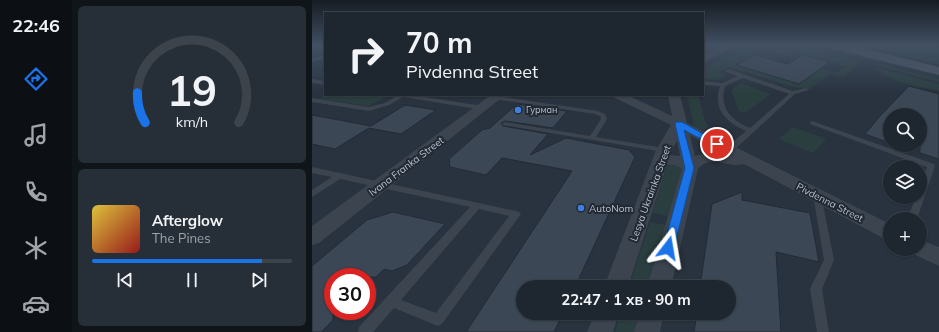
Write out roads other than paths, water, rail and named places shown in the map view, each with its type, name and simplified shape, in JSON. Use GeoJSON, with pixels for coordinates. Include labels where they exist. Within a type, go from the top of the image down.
{"type":"FeatureCollection","features":[{"type":"Feature","properties":{"kind":"main road"},"geometry":{"type":"LineString","coordinates":[[900,61],[939,71]]}},
{"type":"Feature","properties":{"kind":"street","name":"Ivana Franka Street"},"geometry":{"type":"LineString","coordinates":[[312,237],[497,96]]}},
{"type":"Feature","properties":{"kind":"street"},"geometry":{"type":"LineString","coordinates":[[619,96],[679,124]]}},
{"type":"Feature","properties":{"kind":"street"},"geometry":{"type":"LineString","coordinates":[[674,96],[679,124]]}},
{"type":"Feature","properties":{"kind":"street","name":"Pivdenna Street"},"geometry":{"type":"LineString","coordinates":[[679,124],[770,172],[883,228]]}},
{"type":"Feature","properties":{"kind":"street","name":"Lesya Ukrainka Street"},"geometry":{"type":"LineString","coordinates":[[618,280],[662,156],[679,124]]}},
{"type":"Feature","properties":{"kind":"street","name":"Lesya Ukrainka Street"},"geometry":{"type":"LineString","coordinates":[[661,280],[690,168],[679,124]]}},
{"type":"Feature","properties":{"kind":"street"},"geometry":{"type":"LineString","coordinates":[[662,156],[668,159],[676,159],[683,162],[690,168]]}},
{"type":"Feature","properties":{"kind":"street","name":"Pivdenna Street"},"geometry":{"type":"LineString","coordinates":[[690,168],[694,162],[700,159],[717,157],[739,161],[770,172]]}},
{"type":"Feature","properties":{"kind":"street"},"geometry":{"type":"LineString","coordinates":[[927,251],[939,257]]}},
{"type":"Feature","properties":{"kind":"street"},"geometry":{"type":"LineString","coordinates":[[600,332],[604,320]]}},
{"type":"Feature","properties":{"kind":"street"},"geometry":{"type":"LineString","coordinates":[[647,332],[650,320]]}},
{"type":"Feature","properties":{"kind":"lane"},"geometry":{"type":"LineString","coordinates":[[728,71],[793,93]]}},
{"type":"Feature","properties":{"kind":"lane"},"geometry":{"type":"LineString","coordinates":[[704,83],[723,85],[742,76]]}},
{"type":"Feature","properties":{"kind":"lane"},"geometry":{"type":"LineString","coordinates":[[312,81],[324,83]]}},
{"type":"Feature","properties":{"kind":"lane"},"geometry":{"type":"LineString","coordinates":[[723,85],[720,92],[724,114],[732,122],[751,131]]}},
{"type":"Feature","properties":{"kind":"lane"},"geometry":{"type":"LineString","coordinates":[[729,150],[793,93],[806,90]]}},
{"type":"Feature","properties":{"kind":"lane"},"geometry":{"type":"LineString","coordinates":[[312,100],[369,109],[387,104],[399,96]]}},
{"type":"Feature","properties":{"kind":"lane"},"geometry":{"type":"LineString","coordinates":[[407,96],[483,108]]}},
{"type":"Feature","properties":{"kind":"lane"},"geometry":{"type":"LineString","coordinates":[[497,96],[596,112],[603,115],[604,119],[592,138]]}},
{"type":"Feature","properties":{"kind":"lane"},"geometry":{"type":"LineString","coordinates":[[812,123],[914,160]]}},
{"type":"Feature","properties":{"kind":"lane"},"geometry":{"type":"LineString","coordinates":[[505,124],[592,138],[662,156]]}},
{"type":"Feature","properties":{"kind":"lane"},"geometry":{"type":"LineString","coordinates":[[927,165],[931,166],[927,177]]}},
{"type":"Feature","properties":{"kind":"lane"},"geometry":{"type":"LineString","coordinates":[[312,170],[516,214],[438,320],[392,302]]}},
{"type":"Feature","properties":{"kind":"lane"},"geometry":{"type":"LineString","coordinates":[[312,194],[340,176]]}},
{"type":"Feature","properties":{"kind":"lane"},"geometry":{"type":"LineString","coordinates":[[817,195],[829,260],[816,290],[823,332]]}},
{"type":"Feature","properties":{"kind":"lane"},"geometry":{"type":"LineString","coordinates":[[364,332],[478,205]]}},
{"type":"Feature","properties":{"kind":"place","name":"Гурман"},"geometry":{"type":"Point","coordinates":[518,110]}},
{"type":"Feature","properties":{"kind":"place","name":"AutoNom"},"geometry":{"type":"Point","coordinates":[581,208]}}]}
